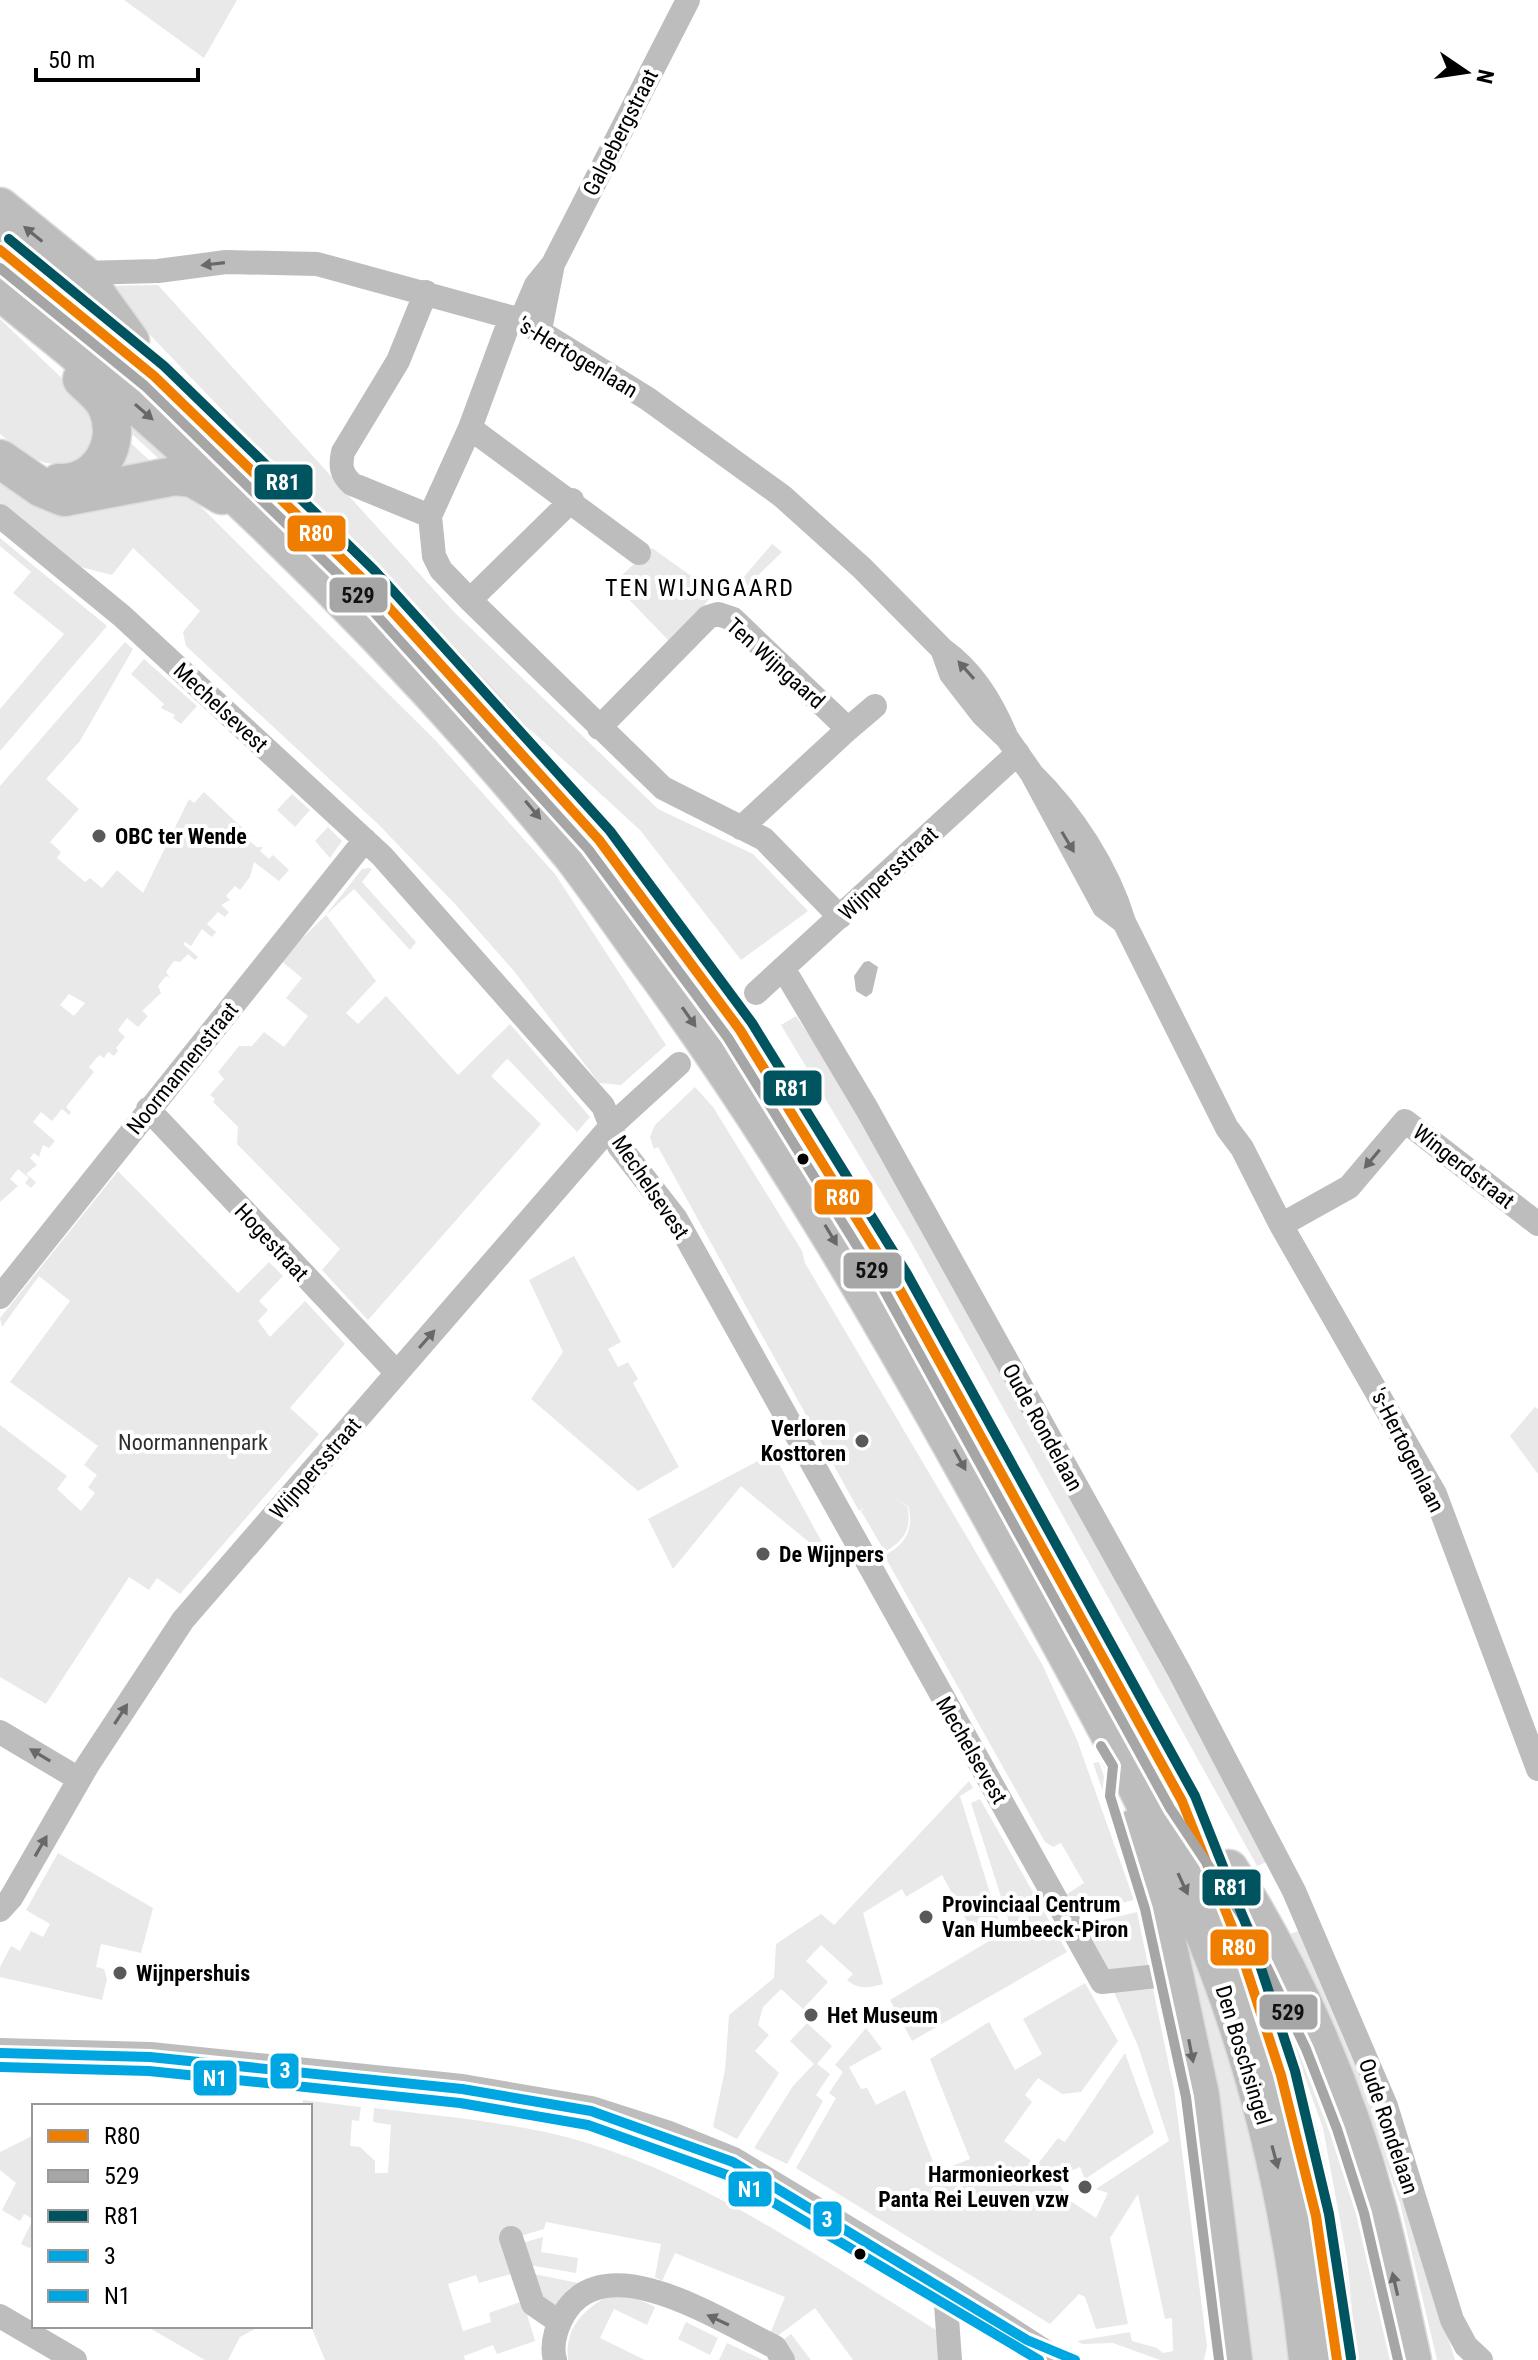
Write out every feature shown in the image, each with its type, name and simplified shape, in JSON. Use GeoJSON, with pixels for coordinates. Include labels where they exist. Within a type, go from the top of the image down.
{"type":"FeatureCollection","features":[{"type":"Feature","properties":{"kind":"main road"},"geometry":{"type":"LineString","coordinates":[[0,207],[81,273],[154,376]]}},
{"type":"Feature","properties":{"kind":"main road","name":"Den Boschsingel"},"geometry":{"type":"LineString","coordinates":[[0,250],[154,376],[364,580],[478,702],[599,840],[740,1030],[895,1281],[1182,1801],[1219,1886],[1285,2078],[1329,2280],[1337,2360]]}},
{"type":"Feature","properties":{"kind":"main road","name":"Den Boschsingel"},"geometry":{"type":"LineString","coordinates":[[0,291],[250,507],[347,602],[456,719],[574,859],[729,1073],[873,1305],[1127,1763],[1197,1915],[1258,2093],[1280,2174],[1301,2291],[1308,2360]]}},
{"type":"Feature","properties":{"kind":"main road"},"geometry":{"type":"LineString","coordinates":[[33,481],[82,481],[100,467],[111,439],[105,402],[55,353],[42,325]]}},
{"type":"Feature","properties":{"kind":"main road"},"geometry":{"type":"LineString","coordinates":[[0,459],[53,494],[76,497],[152,479],[185,477],[250,507]]}},
{"type":"Feature","properties":{"kind":"main road"},"geometry":{"type":"LineString","coordinates":[[1127,1763],[1124,1793],[1159,1905],[1200,2095],[1233,2360]]}},
{"type":"Feature","properties":{"kind":"main road"},"geometry":{"type":"LineString","coordinates":[[1182,1801],[1256,1912],[1319,2043],[1378,2209],[1412,2360]]}},
{"type":"Feature","properties":{"kind":"street","name":"Galgebergstraat"},"geometry":{"type":"LineString","coordinates":[[524,322],[688,0]]}},
{"type":"Feature","properties":{"kind":"street","name":"'s-Hertogenlaan"},"geometry":{"type":"LineString","coordinates":[[81,273],[158,271],[226,262],[291,262],[342,268],[524,322],[648,399],[782,496],[862,568],[942,649],[963,664],[993,705],[1104,907],[1124,922],[1227,1128],[1242,1148],[1281,1225],[1435,1494],[1538,1769]]}},
{"type":"Feature","properties":{"kind":"street"},"geometry":{"type":"LineString","coordinates":[[426,292],[405,347],[343,452],[341,463],[343,475],[352,484],[430,516]]}},
{"type":"Feature","properties":{"kind":"street"},"geometry":{"type":"LineString","coordinates":[[524,322],[430,516],[434,556],[441,570],[663,788],[764,839],[840,917]]}},
{"type":"Feature","properties":{"kind":"street"},"geometry":{"type":"LineString","coordinates":[[470,428],[572,500],[639,553]]}},
{"type":"Feature","properties":{"kind":"street"},"geometry":{"type":"LineString","coordinates":[[470,600],[572,500]]}},
{"type":"Feature","properties":{"kind":"street","name":"Mechelsevest"},"geometry":{"type":"LineString","coordinates":[[0,516],[127,620],[365,840],[603,1106],[619,1146],[676,1219],[1102,1982],[1176,1974]]}},
{"type":"Feature","properties":{"kind":"street","name":"Ten Wijngaard"},"geometry":{"type":"LineString","coordinates":[[599,728],[705,621],[718,614],[736,622],[848,729]]}},
{"type":"Feature","properties":{"kind":"street"},"geometry":{"type":"LineString","coordinates":[[741,828],[875,706]]}},
{"type":"Feature","properties":{"kind":"street","name":"Wijnpersstraat"},"geometry":{"type":"LineString","coordinates":[[756,993],[840,917],[1012,744]]}},
{"type":"Feature","properties":{"kind":"street","name":"Noormannenstraat"},"geometry":{"type":"LineString","coordinates":[[0,1297],[365,840]]}},
{"type":"Feature","properties":{"kind":"street","name":"Oude Rondelaan"},"geometry":{"type":"LineString","coordinates":[[783,968],[867,1109],[1179,1671],[1294,1891],[1386,2106],[1452,2320],[1466,2346],[1481,2360]]}},
{"type":"Feature","properties":{"kind":"street","name":"Wijnpersstraat"},"geometry":{"type":"LineString","coordinates":[[0,1910],[11,1898],[79,1779],[183,1620],[611,1126],[679,1064]]}},
{"type":"Feature","properties":{"kind":"street","name":"Hogestraat"},"geometry":{"type":"LineString","coordinates":[[148,1109],[397,1373]]}},
{"type":"Feature","properties":{"kind":"street","name":"Wingerdstraat"},"geometry":{"type":"LineString","coordinates":[[1281,1225],[1349,1187],[1405,1121],[1538,1224]]}},
{"type":"Feature","properties":{"kind":"street"},"geometry":{"type":"LineString","coordinates":[[0,1732],[79,1779]]}},
{"type":"Feature","properties":{"kind":"street"},"geometry":{"type":"LineString","coordinates":[[1256,1912],[1294,1891]]}},
{"type":"Feature","properties":{"kind":"street"},"geometry":{"type":"LineString","coordinates":[[0,2053],[150,2057],[462,2089],[591,2111],[666,2135],[733,2162],[1027,2340],[1053,2360]]}},
{"type":"Feature","properties":{"kind":"street"},"geometry":{"type":"LineString","coordinates":[[511,2238],[533,2304],[559,2322]]}},
{"type":"Feature","properties":{"kind":"street"},"geometry":{"type":"LineString","coordinates":[[555,2360],[559,2322],[571,2304],[594,2288],[621,2284],[645,2286],[775,2347],[783,2360]]}},
{"type":"Feature","properties":{"kind":"street"},"geometry":{"type":"LineString","coordinates":[[945,2290],[950,2360]]}},
{"type":"Feature","properties":{"kind":"street"},"geometry":{"type":"LineString","coordinates":[[0,2316],[75,2360]]}},
{"type":"Feature","properties":{"kind":"street"},"geometry":{"type":"LineString","coordinates":[[1027,2340],[1075,2360]]}},
{"type":"Feature","properties":{"kind":"green space"},"geometry":{"type":"Polygon","coordinates":[[[124,0],[237,0],[204,58],[124,0]]]}},
{"type":"Feature","properties":{"kind":"green space"},"geometry":{"type":"Polygon","coordinates":[[[158,285],[454,612],[658,809],[753,854],[808,911],[741,960],[640,830],[522,722],[103,286],[158,285]]]}},
{"type":"Feature","properties":{"kind":"green space"},"geometry":{"type":"Polygon","coordinates":[[[0,319],[92,407],[97,455],[66,463],[45,462],[0,434],[0,319]]]}},
{"type":"Feature","properties":{"kind":"green space"},"geometry":{"type":"Polygon","coordinates":[[[123,418],[178,463],[170,469],[123,426],[123,418]]]}},
{"type":"Feature","properties":{"kind":"green space"},"geometry":{"type":"Polygon","coordinates":[[[123,436],[160,470],[117,479],[123,436]]]}},
{"type":"Feature","properties":{"kind":"green space"},"geometry":{"type":"Polygon","coordinates":[[[0,478],[181,487],[436,741],[555,874],[666,1045],[621,1085],[599,1083],[514,971],[454,903],[378,824],[186,646],[183,632],[200,611],[133,548],[112,575],[81,567],[78,570],[0,503],[0,478]]]}},
{"type":"Feature","properties":{"kind":"green space"},"geometry":{"type":"Polygon","coordinates":[[[0,538],[107,626],[0,751],[0,709],[64,634],[13,593],[31,572],[0,546],[0,538]]]}},
{"type":"Feature","properties":{"kind":"green space"},"geometry":{"type":"Polygon","coordinates":[[[772,544],[782,552],[736,597],[731,592],[772,544]]]}},
{"type":"Feature","properties":{"kind":"green space"},"geometry":{"type":"Polygon","coordinates":[[[652,548],[715,593],[670,642],[613,583],[652,548]]]}},
{"type":"Feature","properties":{"kind":"green space"},"geometry":{"type":"Polygon","coordinates":[[[125,642],[133,649],[80,741],[46,779],[79,809],[50,842],[61,852],[57,858],[85,882],[90,878],[102,888],[117,870],[143,893],[189,799],[194,803],[204,792],[251,836],[248,840],[257,847],[263,847],[260,851],[269,859],[273,855],[289,870],[279,881],[254,862],[250,877],[240,890],[235,886],[226,896],[230,900],[221,905],[229,912],[225,917],[218,912],[207,924],[216,932],[212,937],[202,929],[191,946],[185,942],[183,944],[198,957],[195,960],[188,954],[180,962],[174,961],[166,972],[170,978],[166,976],[158,986],[161,993],[142,1011],[148,1016],[138,1027],[127,1018],[118,1030],[125,1037],[116,1048],[118,1051],[114,1056],[108,1052],[104,1058],[99,1055],[89,1067],[94,1072],[66,1107],[71,1112],[69,1115],[62,1109],[52,1121],[41,1112],[33,1122],[55,1141],[49,1148],[43,1145],[39,1157],[34,1153],[30,1158],[37,1165],[26,1174],[36,1182],[31,1188],[25,1183],[29,1178],[18,1169],[10,1179],[18,1186],[0,1202],[0,786],[125,642]],[[69,994],[60,1005],[74,1016],[85,1003],[69,994]]]}},
{"type":"Feature","properties":{"kind":"green space"},"geometry":{"type":"Polygon","coordinates":[[[144,659],[197,706],[181,724],[173,718],[175,715],[161,708],[164,704],[131,674],[144,659]]]}},
{"type":"Feature","properties":{"kind":"green space"},"geometry":{"type":"Polygon","coordinates":[[[292,794],[310,810],[295,827],[277,810],[292,794]]]}},
{"type":"Feature","properties":{"kind":"green space"},"geometry":{"type":"Polygon","coordinates":[[[328,827],[342,841],[330,858],[315,841],[328,827]]]}},
{"type":"Feature","properties":{"kind":"green space"},"geometry":{"type":"Polygon","coordinates":[[[362,869],[372,869],[362,882],[416,942],[410,950],[354,889],[326,915],[376,981],[346,1013],[358,1024],[386,996],[458,1075],[510,1024],[590,1117],[577,1132],[506,1060],[491,1076],[541,1124],[368,1320],[322,1270],[340,1249],[237,1144],[238,1127],[210,1095],[224,1079],[218,1072],[239,1046],[252,1046],[264,1032],[284,1047],[308,1016],[286,998],[302,978],[280,960],[325,916],[362,869]]]}},
{"type":"Feature","properties":{"kind":"green space"},"geometry":{"type":"Polygon","coordinates":[[[796,1016],[843,1084],[1269,1861],[1257,1866],[910,1240],[781,1025],[796,1016]]]}},
{"type":"Feature","properties":{"kind":"green space"},"geometry":{"type":"Polygon","coordinates":[[[695,1087],[713,1107],[802,1251],[805,1263],[1042,1664],[1077,1740],[1134,1900],[1077,1913],[1067,1894],[1084,1883],[1061,1843],[1053,1847],[1045,1842],[884,1555],[898,1547],[909,1529],[910,1514],[908,1506],[891,1497],[907,1506],[909,1521],[905,1534],[885,1552],[861,1511],[866,1507],[859,1511],[658,1147],[654,1149],[650,1137],[655,1125],[695,1087]]]}},
{"type":"Feature","properties":{"kind":"green space","name":"Noormannenpark"},"geometry":{"type":"Polygon","coordinates":[[[118,1171],[238,1293],[269,1262],[283,1276],[259,1301],[268,1310],[258,1321],[270,1337],[305,1301],[345,1344],[290,1408],[319,1434],[180,1594],[157,1578],[149,1590],[129,1577],[46,1704],[0,1677],[0,1425],[67,1476],[57,1489],[81,1511],[95,1493],[88,1487],[97,1475],[84,1465],[98,1446],[10,1382],[70,1301],[39,1276],[2,1327],[0,1318],[118,1171]]]}},
{"type":"Feature","properties":{"kind":"green space"},"geometry":{"type":"Polygon","coordinates":[[[574,1256],[621,1342],[608,1349],[618,1367],[628,1362],[638,1379],[633,1383],[679,1467],[638,1491],[531,1399],[563,1352],[529,1280],[574,1256]]]}},
{"type":"Feature","properties":{"kind":"green space"},"geometry":{"type":"Polygon","coordinates":[[[1535,1407],[1538,1409],[1538,1474],[1510,1436],[1535,1407]]]}},
{"type":"Feature","properties":{"kind":"green space"},"geometry":{"type":"Polygon","coordinates":[[[773,1453],[833,1562],[741,1486],[673,1569],[648,1519],[773,1453]]]}},
{"type":"Feature","properties":{"kind":"green space"},"geometry":{"type":"Polygon","coordinates":[[[1099,1762],[1127,1842],[1139,1893],[1093,1763],[1099,1762]]]}},
{"type":"Feature","properties":{"kind":"green space"},"geometry":{"type":"Polygon","coordinates":[[[969,1781],[973,1788],[960,1796],[998,1919],[973,1932],[942,1875],[906,1897],[902,1889],[863,1913],[883,1984],[864,1987],[851,1983],[847,1980],[853,1974],[821,1945],[806,1961],[828,1982],[803,2009],[781,1989],[763,2007],[758,2025],[769,2035],[755,2051],[779,2073],[737,2139],[713,2127],[725,2070],[729,2015],[774,1978],[776,1944],[821,1914],[834,1925],[969,1781]]]}},
{"type":"Feature","properties":{"kind":"green space"},"geometry":{"type":"Polygon","coordinates":[[[980,1799],[1067,1952],[912,2041],[890,2000],[1011,1928],[971,1803],[980,1799]]]}},
{"type":"Feature","properties":{"kind":"green space"},"geometry":{"type":"Polygon","coordinates":[[[58,1853],[153,1908],[141,1953],[101,1944],[96,1967],[104,1969],[107,1979],[102,2000],[0,1977],[0,1967],[11,1946],[20,1951],[31,1931],[43,1937],[50,1924],[26,1910],[58,1853]]]}},
{"type":"Feature","properties":{"kind":"green space"},"geometry":{"type":"Polygon","coordinates":[[[1183,1911],[1247,2090],[1295,2360],[1247,2360],[1167,1917],[1183,1911]]]}},
{"type":"Feature","properties":{"kind":"green space"},"geometry":{"type":"Polygon","coordinates":[[[1137,1912],[1148,1965],[1107,1970],[1082,1925],[1137,1912]]]}},
{"type":"Feature","properties":{"kind":"green space"},"geometry":{"type":"Polygon","coordinates":[[[1298,1931],[1379,2112],[1455,2360],[1437,2360],[1400,2203],[1369,2114],[1290,1934],[1298,1931]]]}},
{"type":"Feature","properties":{"kind":"green space"},"geometry":{"type":"Polygon","coordinates":[[[1265,1946],[1360,2197],[1396,2360],[1357,2360],[1347,2259],[1323,2128],[1259,1949],[1265,1946]]]}},
{"type":"Feature","properties":{"kind":"green space"},"geometry":{"type":"Polygon","coordinates":[[[1085,1983],[1118,2041],[1081,2092],[1062,2094],[1038,2078],[1025,2095],[1032,2102],[1004,2141],[1037,2165],[1058,2138],[1065,2142],[1125,2053],[1154,2133],[1085,2179],[1080,2167],[1056,2178],[1069,2200],[1096,2218],[1108,2193],[1096,2189],[1169,2141],[1138,2046],[1114,1992],[1153,1989],[1174,2089],[1207,2346],[1204,2360],[1160,2360],[1113,2343],[1082,2344],[1077,2341],[1130,2332],[1132,2341],[1157,2348],[1163,2353],[1173,2351],[1172,2318],[1165,2319],[1138,2194],[1110,2238],[1128,2324],[1096,2329],[1085,2297],[1079,2294],[1050,2324],[796,2168],[836,2098],[829,2093],[843,2072],[835,2065],[866,2028],[882,2049],[849,2067],[861,2089],[867,2088],[876,2105],[905,2090],[937,2172],[970,2159],[930,2059],[989,2022],[1015,2070],[1042,2054],[1023,2019],[1085,1983]]]}},
{"type":"Feature","properties":{"kind":"green space"},"geometry":{"type":"Polygon","coordinates":[[[807,2023],[832,2046],[817,2064],[830,2074],[816,2095],[823,2101],[787,2164],[754,2148],[793,2086],[814,2064],[790,2041],[807,2023]]]}},
{"type":"Feature","properties":{"kind":"green space"},"geometry":{"type":"Polygon","coordinates":[[[303,2100],[361,2107],[359,2121],[352,2120],[350,2146],[360,2147],[375,2161],[375,2173],[388,2173],[391,2125],[373,2122],[374,2108],[480,2121],[559,2135],[631,2158],[766,2224],[936,2330],[939,2360],[853,2360],[815,2308],[776,2337],[770,2334],[785,2297],[675,2253],[662,2281],[655,2277],[661,2244],[546,2222],[544,2229],[504,2241],[514,2273],[479,2283],[476,2275],[448,2284],[463,2331],[491,2322],[489,2313],[523,2301],[535,2341],[497,2354],[493,2345],[464,2356],[465,2360],[325,2360],[312,2328],[312,2104],[302,2104],[303,2100]]]}},
{"type":"Feature","properties":{"kind":"green space"},"geometry":{"type":"Polygon","coordinates":[[[32,2136],[32,2218],[24,2214],[20,2221],[2,2210],[16,2183],[0,2170],[0,2152],[32,2136]]]}},
{"type":"Feature","properties":{"kind":"green space"},"geometry":{"type":"Polygon","coordinates":[[[32,2221],[32,2246],[21,2244],[32,2221]]]}},
{"type":"Feature","properties":{"kind":"green space"},"geometry":{"type":"Polygon","coordinates":[[[543,2237],[541,2252],[578,2258],[576,2273],[529,2265],[522,2243],[543,2237]]]}},
{"type":"Feature","properties":{"kind":"green space"},"geometry":{"type":"Polygon","coordinates":[[[529,2273],[578,2283],[577,2289],[559,2305],[545,2305],[529,2273]]]}},
{"type":"Feature","properties":{"kind":"green space"},"geometry":{"type":"Polygon","coordinates":[[[606,2297],[634,2297],[655,2307],[647,2325],[614,2309],[600,2338],[645,2360],[568,2360],[569,2339],[576,2322],[606,2297]]]}},
{"type":"Feature","properties":{"kind":"green space"},"geometry":{"type":"Polygon","coordinates":[[[686,2322],[718,2338],[710,2355],[678,2339],[686,2322]]]}},
{"type":"Feature","properties":{"kind":"green space"},"geometry":{"type":"Polygon","coordinates":[[[149,2328],[257,2328],[240,2337],[228,2360],[205,2360],[149,2328]]]}},
{"type":"Feature","properties":{"kind":"green space"},"geometry":{"type":"Polygon","coordinates":[[[791,2334],[811,2360],[795,2360],[782,2341],[791,2334]]]}},
{"type":"Feature","properties":{"kind":"green space"},"geometry":{"type":"Polygon","coordinates":[[[727,2343],[761,2359],[762,2360],[719,2360],[727,2343]]]}},
{"type":"Feature","properties":{"kind":"shaded area"},"geometry":{"type":"Polygon","coordinates":[[[869,961],[878,967],[872,993],[866,997],[856,991],[854,976],[864,962],[869,961]]]}},
{"type":"Feature","properties":{"kind":"transit line","name":"R81"},"geometry":{"type":"LineString","coordinates":[[9,239],[164,366],[374,570],[610,831],[752,1023],[907,1274],[1195,1796],[1249,1932],[1295,2071],[1329,2214],[1351,2358]]}},
{"type":"Feature","properties":{"kind":"transit line","name":"R80"},"geometry":{"type":"LineString","coordinates":[[0,250],[154,376],[364,580],[599,840],[740,1030],[895,1281],[1182,1801],[1236,1937],[1281,2075],[1316,2216],[1337,2360]]}},
{"type":"Feature","properties":{"kind":"transit line","name":"529"},"geometry":{"type":"LineString","coordinates":[[0,268],[145,386],[354,590],[588,849],[728,1038],[883,1288],[1170,1808],[1244,1919],[1306,2049],[1337,2129],[1364,2213],[1398,2360]]}},
{"type":"Feature","properties":{"kind":"transit line","name":"529"},"geometry":{"type":"LineString","coordinates":[[1101,1746],[1113,1766],[1110,1796],[1145,1909],[1186,2097],[1219,2360]]}},
{"type":"Feature","properties":{"kind":"transit line","name":"3"},"geometry":{"type":"LineString","coordinates":[[0,2053],[150,2057],[462,2089],[591,2111],[733,2162],[1027,2340],[1075,2360]]}},
{"type":"Feature","properties":{"kind":"transit line","name":"N1"},"geometry":{"type":"LineString","coordinates":[[0,2067],[149,2071],[460,2103],[588,2125],[727,2175],[1039,2360]]}},
{"type":"Feature","properties":{"kind":"place","name":"OBC ter Wende"},"geometry":{"type":"Point","coordinates":[99,836]}},
{"type":"Feature","properties":{"kind":"place","name":"Verloren Kosttoren"},"geometry":{"type":"Point","coordinates":[862,1441]}},
{"type":"Feature","properties":{"kind":"place","name":"De Wijnpers"},"geometry":{"type":"Point","coordinates":[763,1554]}},
{"type":"Feature","properties":{"kind":"place","name":"Provinciaal Centrum Van Humbeeck-Piron"},"geometry":{"type":"Point","coordinates":[926,1917]}},
{"type":"Feature","properties":{"kind":"place","name":"Wijnpershuis"},"geometry":{"type":"Point","coordinates":[120,1973]}},
{"type":"Feature","properties":{"kind":"place","name":"Het Museum"},"geometry":{"type":"Point","coordinates":[811,2015]}},
{"type":"Feature","properties":{"kind":"place","name":"Harmonieorkest Panta Rei Leuven vzw"},"geometry":{"type":"Point","coordinates":[1085,2187]}},
{"type":"Feature","properties":{"kind":"district","name":"TEN WIJNGAARD"},"geometry":{"type":"Point","coordinates":[700,588]}}]}
